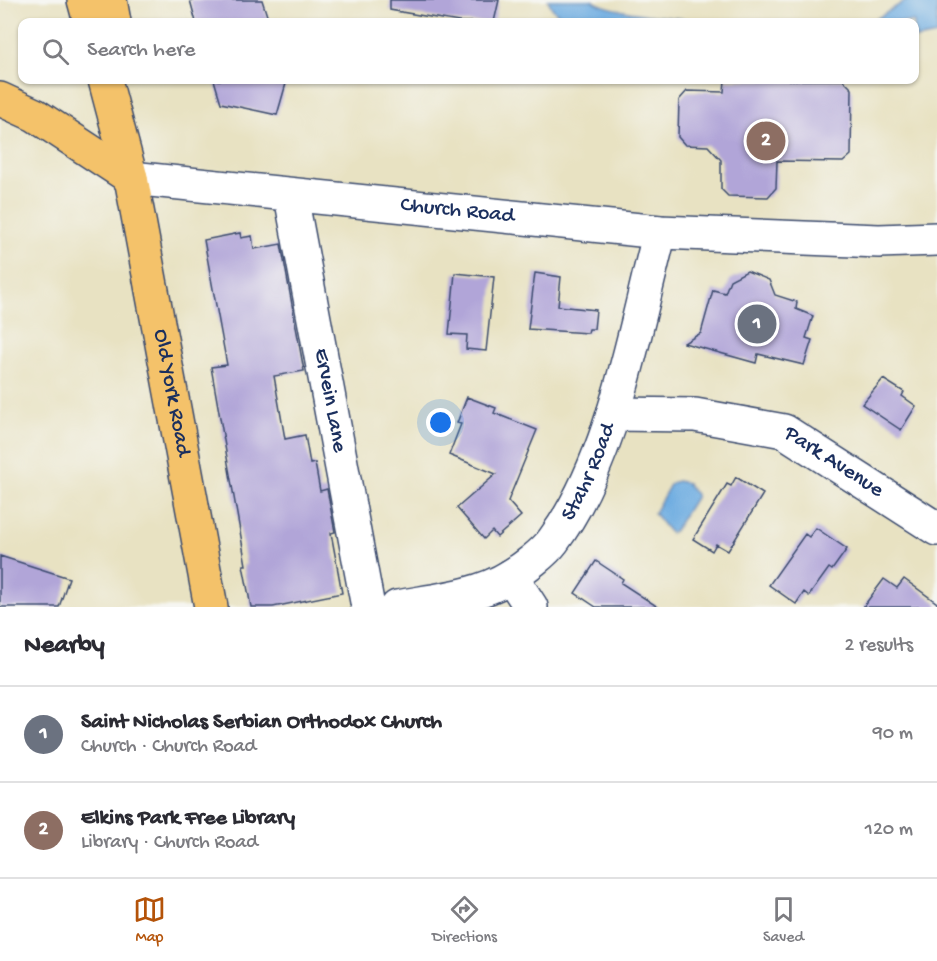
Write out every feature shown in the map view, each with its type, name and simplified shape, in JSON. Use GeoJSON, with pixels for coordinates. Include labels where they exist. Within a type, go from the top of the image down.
{"type":"FeatureCollection","features":[{"type":"Feature","properties":{"kind":"main road"},"geometry":{"type":"LineString","coordinates":[[84,0],[89,18]]}},
{"type":"Feature","properties":{"kind":"main road"},"geometry":{"type":"LineString","coordinates":[[110,0],[113,18]]}},
{"type":"Feature","properties":{"kind":"main road","name":"Old York Road"},"geometry":{"type":"LineString","coordinates":[[106,84],[131,178],[211,607]]}},
{"type":"Feature","properties":{"kind":"main road","name":"Old York Road"},"geometry":{"type":"LineString","coordinates":[[122,84],[131,178]]}},
{"type":"Feature","properties":{"kind":"main road","name":"Church Road"},"geometry":{"type":"LineString","coordinates":[[0,99],[35,115],[131,178]]}},
{"type":"Feature","properties":{"kind":"street","name":"Church Road"},"geometry":{"type":"LineString","coordinates":[[131,178],[660,232],[879,242],[937,239]]}},
{"type":"Feature","properties":{"kind":"street","name":"Ervein Lane"},"geometry":{"type":"LineString","coordinates":[[291,196],[368,607]]}},
{"type":"Feature","properties":{"kind":"street","name":"Stahr Road"},"geometry":{"type":"LineString","coordinates":[[397,607],[470,594],[511,576],[552,543],[582,495],[613,414],[660,232]]}},
{"type":"Feature","properties":{"kind":"street","name":"Park Avenue"},"geometry":{"type":"LineString","coordinates":[[613,414],[695,415],[784,432],[937,529]]}},
{"type":"Feature","properties":{"kind":"street"},"geometry":{"type":"LineString","coordinates":[[511,576],[531,607]]}},
{"type":"Feature","properties":{"kind":"water"},"geometry":{"type":"Polygon","coordinates":[[[548,0],[592,0],[615,9],[677,18],[562,18],[548,0]]]}},
{"type":"Feature","properties":{"kind":"water"},"geometry":{"type":"Polygon","coordinates":[[[907,0],[937,0],[937,35],[919,38],[919,18],[878,18],[907,0]]]}},
{"type":"Feature","properties":{"kind":"water"},"geometry":{"type":"Polygon","coordinates":[[[677,481],[687,483],[696,496],[675,530],[670,533],[654,513],[671,483],[677,481]]]}},
{"type":"Feature","properties":{"kind":"building"},"geometry":{"type":"Polygon","coordinates":[[[190,0],[262,0],[268,18],[195,18],[190,0]]]}},
{"type":"Feature","properties":{"kind":"building"},"geometry":{"type":"Polygon","coordinates":[[[390,0],[499,0],[495,18],[436,18],[390,10],[390,0]]]}},
{"type":"Feature","properties":{"kind":"building"},"geometry":{"type":"Polygon","coordinates":[[[215,84],[286,84],[277,115],[221,103],[215,84]]]}},
{"type":"Feature","properties":{"kind":"building"},"geometry":{"type":"Polygon","coordinates":[[[725,84],[847,84],[852,89],[851,155],[843,162],[777,161],[776,188],[768,197],[728,196],[721,189],[721,160],[708,146],[685,145],[678,137],[679,100],[687,91],[724,92],[725,84]]]}},
{"type":"Feature","properties":{"kind":"building"},"geometry":{"type":"Polygon","coordinates":[[[240,233],[241,238],[252,236],[254,249],[281,244],[304,371],[274,376],[285,439],[305,435],[310,464],[315,463],[320,491],[327,489],[335,532],[331,533],[342,593],[273,607],[251,607],[243,565],[246,565],[211,367],[227,365],[204,240],[240,233]]]}},
{"type":"Feature","properties":{"kind":"building"},"geometry":{"type":"Polygon","coordinates":[[[747,271],[769,280],[775,295],[797,302],[796,309],[813,316],[806,338],[812,340],[804,365],[758,354],[756,363],[684,343],[701,333],[713,290],[725,293],[730,280],[747,271]]]}},
{"type":"Feature","properties":{"kind":"building"},"geometry":{"type":"Polygon","coordinates":[[[455,273],[494,277],[486,351],[466,349],[467,335],[449,334],[455,273]]]}},
{"type":"Feature","properties":{"kind":"building"},"geometry":{"type":"Polygon","coordinates":[[[535,273],[561,277],[558,306],[596,310],[594,329],[589,329],[588,333],[528,329],[535,273]]]}},
{"type":"Feature","properties":{"kind":"building"},"geometry":{"type":"Polygon","coordinates":[[[883,379],[904,392],[902,396],[916,406],[901,430],[862,404],[883,379]]]}},
{"type":"Feature","properties":{"kind":"building"},"geometry":{"type":"Polygon","coordinates":[[[467,397],[496,408],[494,413],[537,430],[508,501],[521,516],[497,537],[492,531],[484,539],[457,508],[496,474],[449,455],[461,424],[457,423],[467,397]]]}},
{"type":"Feature","properties":{"kind":"building"},"geometry":{"type":"Polygon","coordinates":[[[736,477],[763,494],[728,551],[716,544],[712,551],[693,539],[727,484],[731,486],[736,477]]]}},
{"type":"Feature","properties":{"kind":"building"},"geometry":{"type":"Polygon","coordinates":[[[816,528],[847,549],[832,570],[829,568],[809,596],[804,592],[796,604],[769,585],[805,534],[809,537],[816,528]]]}},
{"type":"Feature","properties":{"kind":"building"},"geometry":{"type":"Polygon","coordinates":[[[0,556],[69,578],[59,607],[0,607],[0,556]]]}},
{"type":"Feature","properties":{"kind":"building"},"geometry":{"type":"Polygon","coordinates":[[[596,561],[623,579],[621,583],[658,607],[596,607],[575,593],[596,561]]]}},
{"type":"Feature","properties":{"kind":"building"},"geometry":{"type":"Polygon","coordinates":[[[884,579],[897,588],[904,579],[937,603],[937,607],[863,607],[884,579]]]}},
{"type":"Feature","properties":{"kind":"place","name":"Elkins Park Free Library"},"geometry":{"type":"Point","coordinates":[766,141]}},
{"type":"Feature","properties":{"kind":"place","name":"Saint Nicholas Serbian Orthodox Church"},"geometry":{"type":"Point","coordinates":[757,324]}}]}
